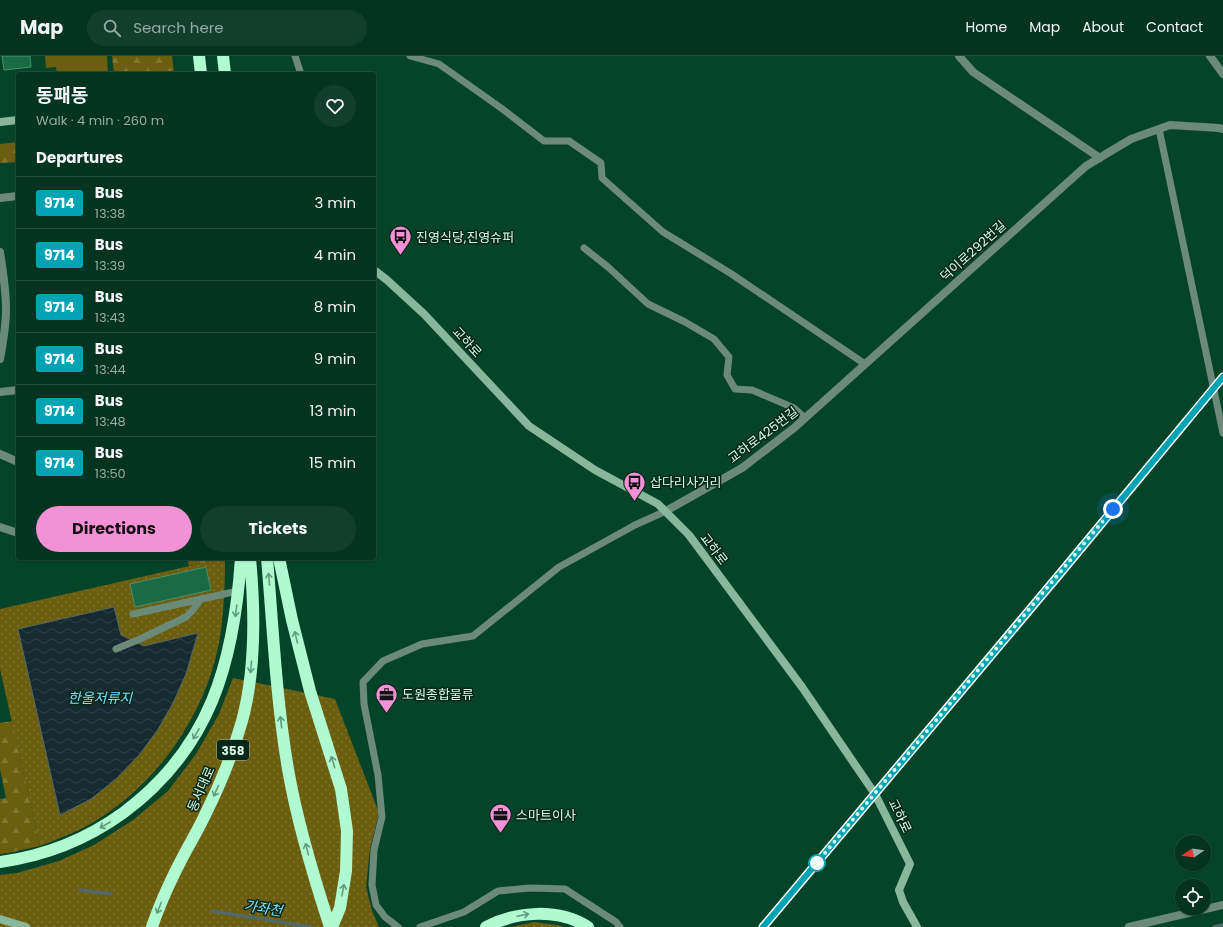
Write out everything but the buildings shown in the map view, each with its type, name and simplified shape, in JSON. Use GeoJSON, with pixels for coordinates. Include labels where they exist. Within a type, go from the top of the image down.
{"type":"FeatureCollection","features":[{"type":"Feature","properties":{"kind":"highway"},"geometry":{"type":"LineString","coordinates":[[199,56],[201,72]]}},
{"type":"Feature","properties":{"kind":"highway"},"geometry":{"type":"LineString","coordinates":[[223,56],[225,72]]}},
{"type":"Feature","properties":{"kind":"highway"},"geometry":{"type":"LineString","coordinates":[[0,862],[16,860],[68,844],[110,822],[140,800],[160,782],[174,765],[189,746],[200,726],[211,704],[219,682],[233,630],[241,560]]}},
{"type":"Feature","properties":{"kind":"highway","name":"동서대로"},"geometry":{"type":"LineString","coordinates":[[152,927],[166,890],[205,815],[225,772],[235,746],[242,720],[249,681],[254,634],[253,590],[250,560]]}},
{"type":"Feature","properties":{"kind":"highway"},"geometry":{"type":"LineString","coordinates":[[267,560],[276,676],[288,770],[321,900],[331,927]]}},
{"type":"Feature","properties":{"kind":"highway"},"geometry":{"type":"LineString","coordinates":[[279,560],[292,620],[310,690],[341,789],[347,831],[346,871],[340,908],[331,927]]}},
{"type":"Feature","properties":{"kind":"highway"},"geometry":{"type":"LineString","coordinates":[[486,927],[508,918],[532,913],[558,915],[582,923],[588,927]]}},
{"type":"Feature","properties":{"kind":"street"},"geometry":{"type":"LineString","coordinates":[[959,56],[973,72],[1100,158]]}},
{"type":"Feature","properties":{"kind":"street"},"geometry":{"type":"LineString","coordinates":[[1210,56],[1223,74]]}},
{"type":"Feature","properties":{"kind":"street"},"geometry":{"type":"LineString","coordinates":[[0,122],[16,120]]}},
{"type":"Feature","properties":{"kind":"street","name":"덕이로292번길"},"geometry":{"type":"LineString","coordinates":[[865,364],[1086,166],[1131,140],[1170,125],[1223,129]]}},
{"type":"Feature","properties":{"kind":"street"},"geometry":{"type":"LineString","coordinates":[[0,198],[16,196]]}},
{"type":"Feature","properties":{"kind":"street"},"geometry":{"type":"LineString","coordinates":[[0,252],[6,309],[4,338],[0,359]]}},
{"type":"Feature","properties":{"kind":"street","name":"교하로"},"geometry":{"type":"LineString","coordinates":[[376,272],[424,314],[529,426],[595,470],[658,504],[689,535],[793,674],[875,794],[910,864],[899,890],[903,902],[918,927]]}},
{"type":"Feature","properties":{"kind":"street","name":"교하로425번길"},"geometry":{"type":"LineString","coordinates":[[666,511],[742,468],[794,428],[865,364]]}},
{"type":"Feature","properties":{"kind":"street"},"geometry":{"type":"LineString","coordinates":[[763,927],[1223,377]]}},
{"type":"Feature","properties":{"kind":"street"},"geometry":{"type":"LineString","coordinates":[[0,392],[16,390]]}},
{"type":"Feature","properties":{"kind":"street"},"geometry":{"type":"LineString","coordinates":[[0,454],[16,461]]}},
{"type":"Feature","properties":{"kind":"street"},"geometry":{"type":"LineString","coordinates":[[0,527],[16,532]]}},
{"type":"Feature","properties":{"kind":"street"},"geometry":{"type":"LineString","coordinates":[[1128,927],[1223,905]]}},
{"type":"Feature","properties":{"kind":"street"},"geometry":{"type":"LineString","coordinates":[[0,919],[26,927]]}},
{"type":"Feature","properties":{"kind":"lane"},"geometry":{"type":"LineString","coordinates":[[295,56],[300,72]]}},
{"type":"Feature","properties":{"kind":"lane"},"geometry":{"type":"LineString","coordinates":[[410,56],[439,64],[544,141],[569,141],[601,163],[602,178],[663,232],[730,273],[865,364]]}},
{"type":"Feature","properties":{"kind":"lane"},"geometry":{"type":"LineString","coordinates":[[1159,129],[1223,433]]}},
{"type":"Feature","properties":{"kind":"lane"},"geometry":{"type":"LineString","coordinates":[[584,248],[608,267],[648,304],[685,322],[714,339],[729,357],[727,375],[735,389],[752,390],[794,408],[805,418]]}},
{"type":"Feature","properties":{"kind":"lane"},"geometry":{"type":"LineString","coordinates":[[389,927],[385,917],[376,905],[372,885],[374,850],[382,817],[378,774],[364,704],[363,682],[382,661],[422,644],[473,636],[560,567],[635,526],[666,511]]}},
{"type":"Feature","properties":{"kind":"lane"},"geometry":{"type":"LineString","coordinates":[[133,614],[238,591]]}},
{"type":"Feature","properties":{"kind":"lane"},"geometry":{"type":"LineString","coordinates":[[116,649],[186,617],[201,599]]}},
{"type":"Feature","properties":{"kind":"lane"},"geometry":{"type":"LineString","coordinates":[[420,927],[464,912],[498,891],[530,888],[566,889],[616,922],[620,927]]}},
{"type":"Feature","properties":{"kind":"lane"},"geometry":{"type":"LineString","coordinates":[[385,917],[398,927]]}},
{"type":"Feature","properties":{"kind":"green space"},"geometry":{"type":"Polygon","coordinates":[[[45,56],[107,56],[108,72],[57,72],[56,67],[46,68],[45,56]]]}},
{"type":"Feature","properties":{"kind":"green space"},"geometry":{"type":"Polygon","coordinates":[[[112,56],[172,56],[174,72],[114,72],[112,56]]]}},
{"type":"Feature","properties":{"kind":"green space"},"geometry":{"type":"Polygon","coordinates":[[[16,142],[16,162],[0,163],[0,144],[16,142]]]}},
{"type":"Feature","properties":{"kind":"green space"},"geometry":{"type":"Polygon","coordinates":[[[188,560],[208,560],[209,562],[189,566],[188,560]]]}},
{"type":"Feature","properties":{"kind":"green space"},"geometry":{"type":"Polygon","coordinates":[[[216,560],[225,560],[220,637],[213,666],[203,695],[173,748],[154,772],[132,794],[108,812],[83,828],[40,846],[0,669],[0,609],[216,560]]]}},
{"type":"Feature","properties":{"kind":"green space"},"geometry":{"type":"Polygon","coordinates":[[[233,678],[335,699],[379,813],[370,849],[366,887],[372,911],[379,927],[0,927],[0,875],[17,873],[59,861],[94,845],[133,820],[168,791],[196,754],[219,714],[233,678]]]}},
{"type":"Feature","properties":{"kind":"green space"},"geometry":{"type":"Polygon","coordinates":[[[12,721],[40,846],[0,854],[0,799],[6,798],[0,769],[0,723],[12,721]]]}},
{"type":"Feature","properties":{"kind":"green space"},"geometry":{"type":"Polygon","coordinates":[[[534,922],[557,925],[565,927],[511,927],[534,922]]]}},
{"type":"Feature","properties":{"kind":"water","name":"한울저류지"},"geometry":{"type":"Polygon","coordinates":[[[114,607],[121,635],[144,646],[198,633],[186,674],[173,703],[157,731],[139,755],[116,779],[91,799],[60,815],[18,629],[114,607]]]}},
{"type":"Feature","properties":{"kind":"waterway","name":"가좌천"},"geometry":{"type":"LineString","coordinates":[[80,890],[111,894]]}},
{"type":"Feature","properties":{"kind":"waterway","name":"가좌천"},"geometry":{"type":"LineString","coordinates":[[212,911],[311,927]]}},
{"type":"Feature","properties":{"kind":"waterway","name":"가좌천"},"geometry":{"type":"LineString","coordinates":[[1214,927],[1223,925]]}},
{"type":"Feature","properties":{"kind":"bus line","name":"9714"},"geometry":{"type":"LineString","coordinates":[[763,927],[1223,377]]}},
{"type":"Feature","properties":{"kind":"place","name":"진영식당,진영슈퍼"},"geometry":{"type":"Point","coordinates":[401,256]}},
{"type":"Feature","properties":{"kind":"place","name":"삽다리사거리"},"geometry":{"type":"Point","coordinates":[634,502]}},
{"type":"Feature","properties":{"kind":"place","name":"도원종합물류"},"geometry":{"type":"Point","coordinates":[387,714]}},
{"type":"Feature","properties":{"kind":"place","name":"스마트이사"},"geometry":{"type":"Point","coordinates":[500,834]}},
{"type":"Feature","properties":{"kind":"route"},"geometry":{"type":"LineString","coordinates":[[817,863],[814,866],[1113,509]]}}]}
